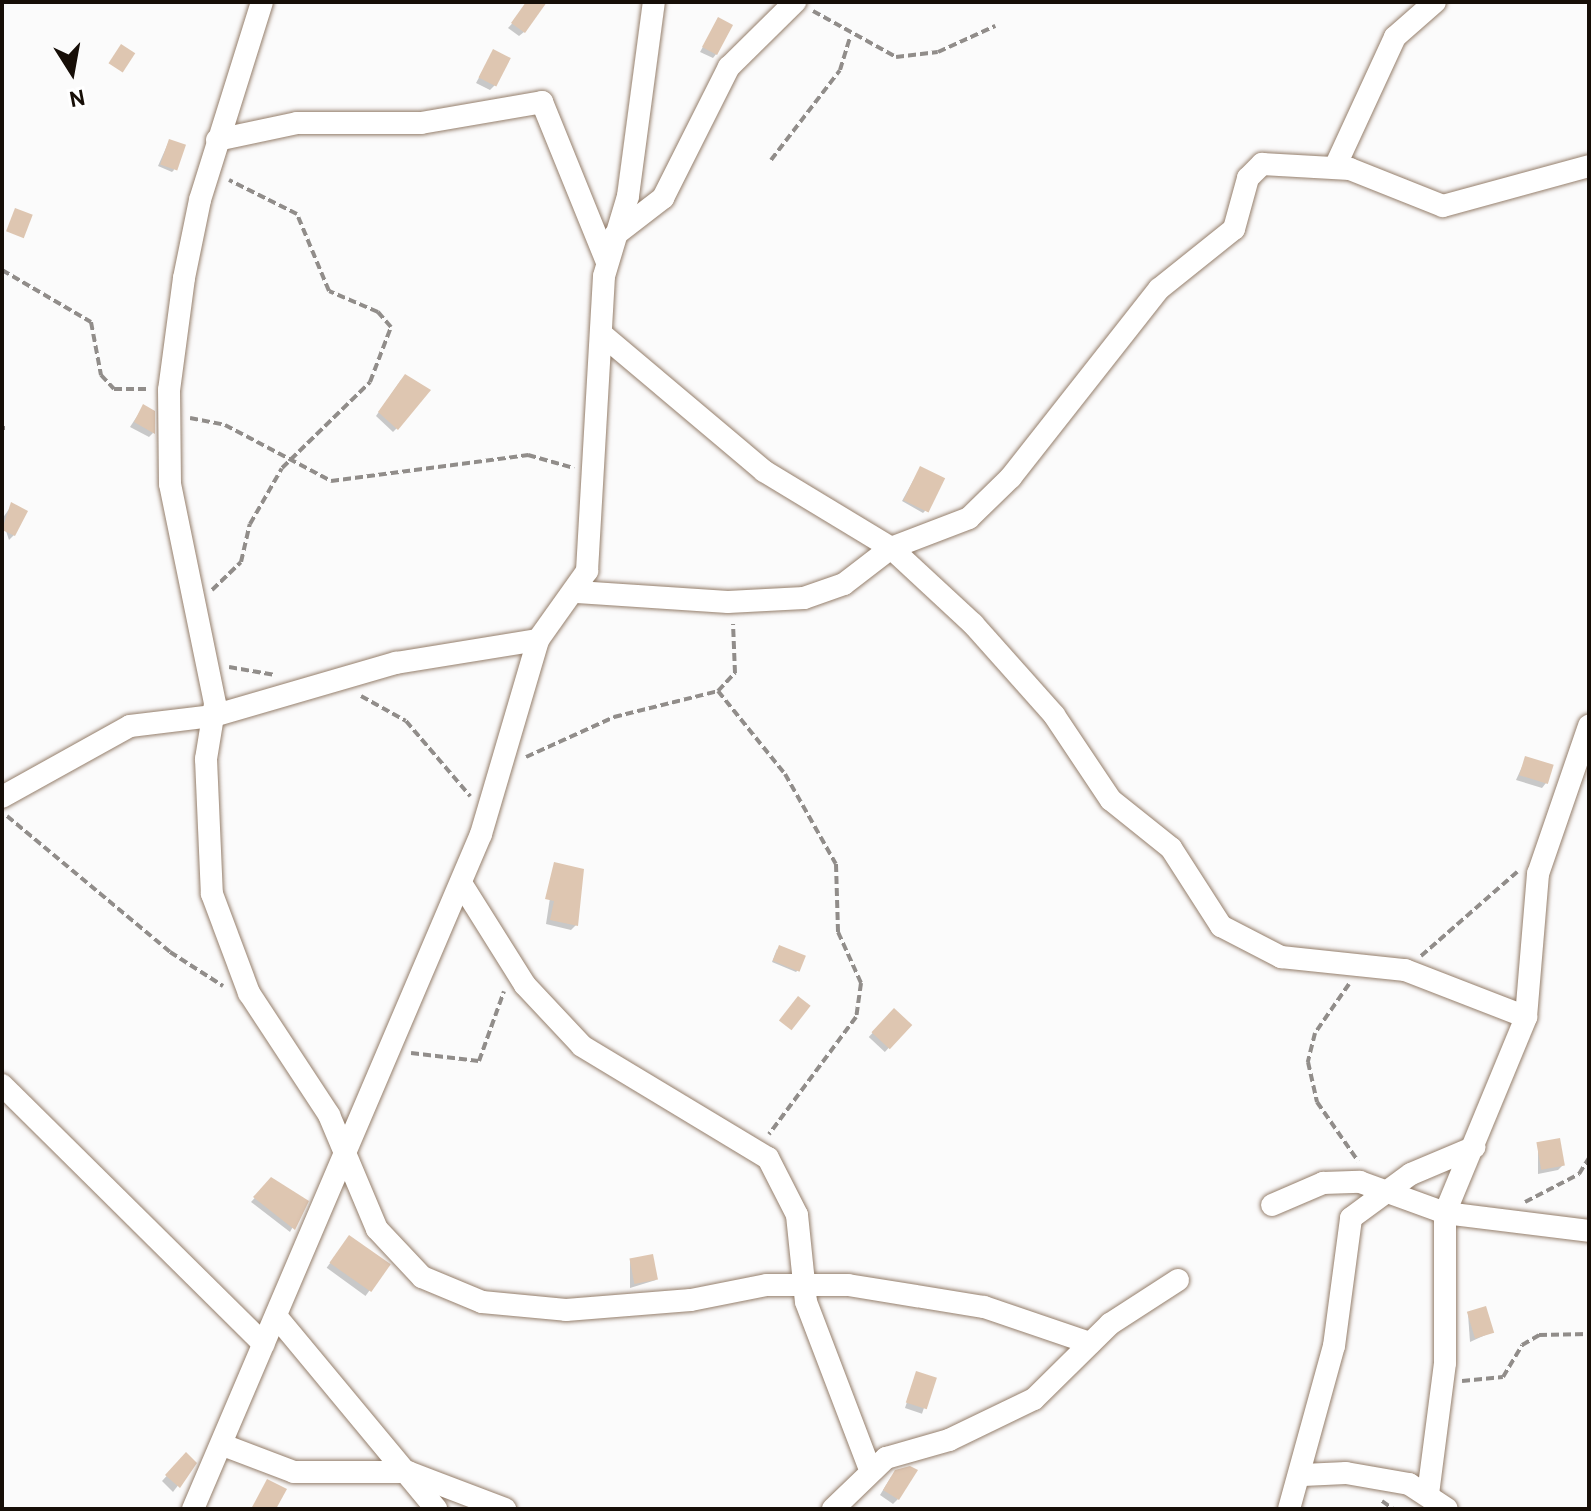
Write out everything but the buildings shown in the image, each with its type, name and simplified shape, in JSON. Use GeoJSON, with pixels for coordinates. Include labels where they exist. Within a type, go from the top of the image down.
{"type":"FeatureCollection","features":[{"type":"Feature","properties":{"kind":"street"},"geometry":{"type":"LineString","coordinates":[[262,2],[208,173],[169,390],[170,484],[194,618],[206,665],[213,716],[209,881],[256,1004],[346,1150],[377,1229],[446,1293],[566,1310],[803,1283],[984,1307],[1090,1343]]}},
{"type":"Feature","properties":{"kind":"street"},"geometry":{"type":"LineString","coordinates":[[193,1509],[461,883],[506,759],[538,640],[577,592],[592,555],[607,262],[628,196],[654,2]]}},
{"type":"Feature","properties":{"kind":"street"},"geometry":{"type":"LineString","coordinates":[[615,235],[663,198],[729,67],[795,2]]}},
{"type":"Feature","properties":{"kind":"street"},"geometry":{"type":"LineString","coordinates":[[1335,167],[1395,37],[1435,2]]}},
{"type":"Feature","properties":{"kind":"street"},"geometry":{"type":"LineString","coordinates":[[217,140],[297,123],[421,123],[542,102],[607,262]]}},
{"type":"Feature","properties":{"kind":"street"},"geometry":{"type":"LineString","coordinates":[[577,592],[728,602],[823,593],[891,548],[955,525],[993,497],[1159,289],[1234,229],[1257,167],[1335,167],[1443,206],[1589,166]]}},
{"type":"Feature","properties":{"kind":"street"},"geometry":{"type":"LineString","coordinates":[[605,337],[764,471],[891,548],[1022,675],[1111,800],[1180,858],[1221,926],[1281,957],[1388,968],[1526,1017]]}},
{"type":"Feature","properties":{"kind":"street"},"geometry":{"type":"LineString","coordinates":[[2,797],[130,726],[213,716],[317,682],[470,648],[538,640]]}},
{"type":"Feature","properties":{"kind":"street"},"geometry":{"type":"LineString","coordinates":[[1428,1494],[1443,1380],[1445,1213],[1475,1147],[1526,1017],[1526,949],[1545,853],[1589,726]]}},
{"type":"Feature","properties":{"kind":"street"},"geometry":{"type":"LineString","coordinates":[[461,883],[512,967],[557,1023],[605,1063],[761,1150],[797,1215],[803,1283],[869,1467]]}},
{"type":"Feature","properties":{"kind":"street"},"geometry":{"type":"LineString","coordinates":[[2,1085],[264,1344]]}},
{"type":"Feature","properties":{"kind":"street"},"geometry":{"type":"LineString","coordinates":[[1289,1509],[1303,1475],[1334,1346],[1349,1224],[1363,1204],[1384,1188],[1475,1147]]}},
{"type":"Feature","properties":{"kind":"street"},"geometry":{"type":"LineString","coordinates":[[1272,1205],[1323,1183],[1384,1188],[1445,1213],[1589,1231]]}},
{"type":"Feature","properties":{"kind":"street"},"geometry":{"type":"LineString","coordinates":[[833,1509],[869,1467],[989,1424],[1034,1399],[1090,1343],[1178,1280]]}},
{"type":"Feature","properties":{"kind":"street"},"geometry":{"type":"LineString","coordinates":[[276,1316],[436,1509]]}},
{"type":"Feature","properties":{"kind":"street"},"geometry":{"type":"LineString","coordinates":[[223,1445],[294,1472],[408,1472],[505,1509]]}},
{"type":"Feature","properties":{"kind":"street"},"geometry":{"type":"LineString","coordinates":[[1303,1475],[1346,1473],[1428,1494],[1447,1509]]}},
{"type":"Feature","properties":{"kind":"path"},"geometry":{"type":"LineString","coordinates":[[802,2],[850,37],[882,54],[910,57],[995,26]]}},
{"type":"Feature","properties":{"kind":"path"},"geometry":{"type":"LineString","coordinates":[[771,160],[840,70],[850,37]]}},
{"type":"Feature","properties":{"kind":"path"},"geometry":{"type":"LineString","coordinates":[[194,618],[241,562],[253,517],[290,458],[370,382],[391,327],[378,312],[329,291],[297,214],[208,173]]}},
{"type":"Feature","properties":{"kind":"path"},"geometry":{"type":"LineString","coordinates":[[2,270],[91,322],[101,375],[114,389],[169,390]]}},
{"type":"Feature","properties":{"kind":"path"},"geometry":{"type":"LineString","coordinates":[[168,417],[225,425],[331,481],[528,455],[595,476]]}},
{"type":"Feature","properties":{"kind":"path"},"geometry":{"type":"LineString","coordinates":[[506,759],[555,749],[626,713],[718,691],[737,659],[728,602]]}},
{"type":"Feature","properties":{"kind":"path"},"geometry":{"type":"LineString","coordinates":[[206,665],[317,682]]}},
{"type":"Feature","properties":{"kind":"path"},"geometry":{"type":"LineString","coordinates":[[718,691],[785,774],[836,864],[838,932],[863,1001],[761,1150]]}},
{"type":"Feature","properties":{"kind":"path"},"geometry":{"type":"LineString","coordinates":[[351,692],[406,721],[487,817]]}},
{"type":"Feature","properties":{"kind":"path"},"geometry":{"type":"LineString","coordinates":[[2,813],[170,952],[256,1004]]}},
{"type":"Feature","properties":{"kind":"path"},"geometry":{"type":"LineString","coordinates":[[1384,1188],[1325,1117],[1308,1062],[1315,1033],[1342,992],[1388,968],[1545,853]]}},
{"type":"Feature","properties":{"kind":"path"},"geometry":{"type":"LineString","coordinates":[[388,1051],[479,1061],[512,967]]}},
{"type":"Feature","properties":{"kind":"path"},"geometry":{"type":"LineString","coordinates":[[1516,1224],[1527,1199],[1579,1174],[1589,1158]]}},
{"type":"Feature","properties":{"kind":"path"},"geometry":{"type":"LineString","coordinates":[[1443,1380],[1501,1379],[1529,1339],[1589,1334]]}}]}
